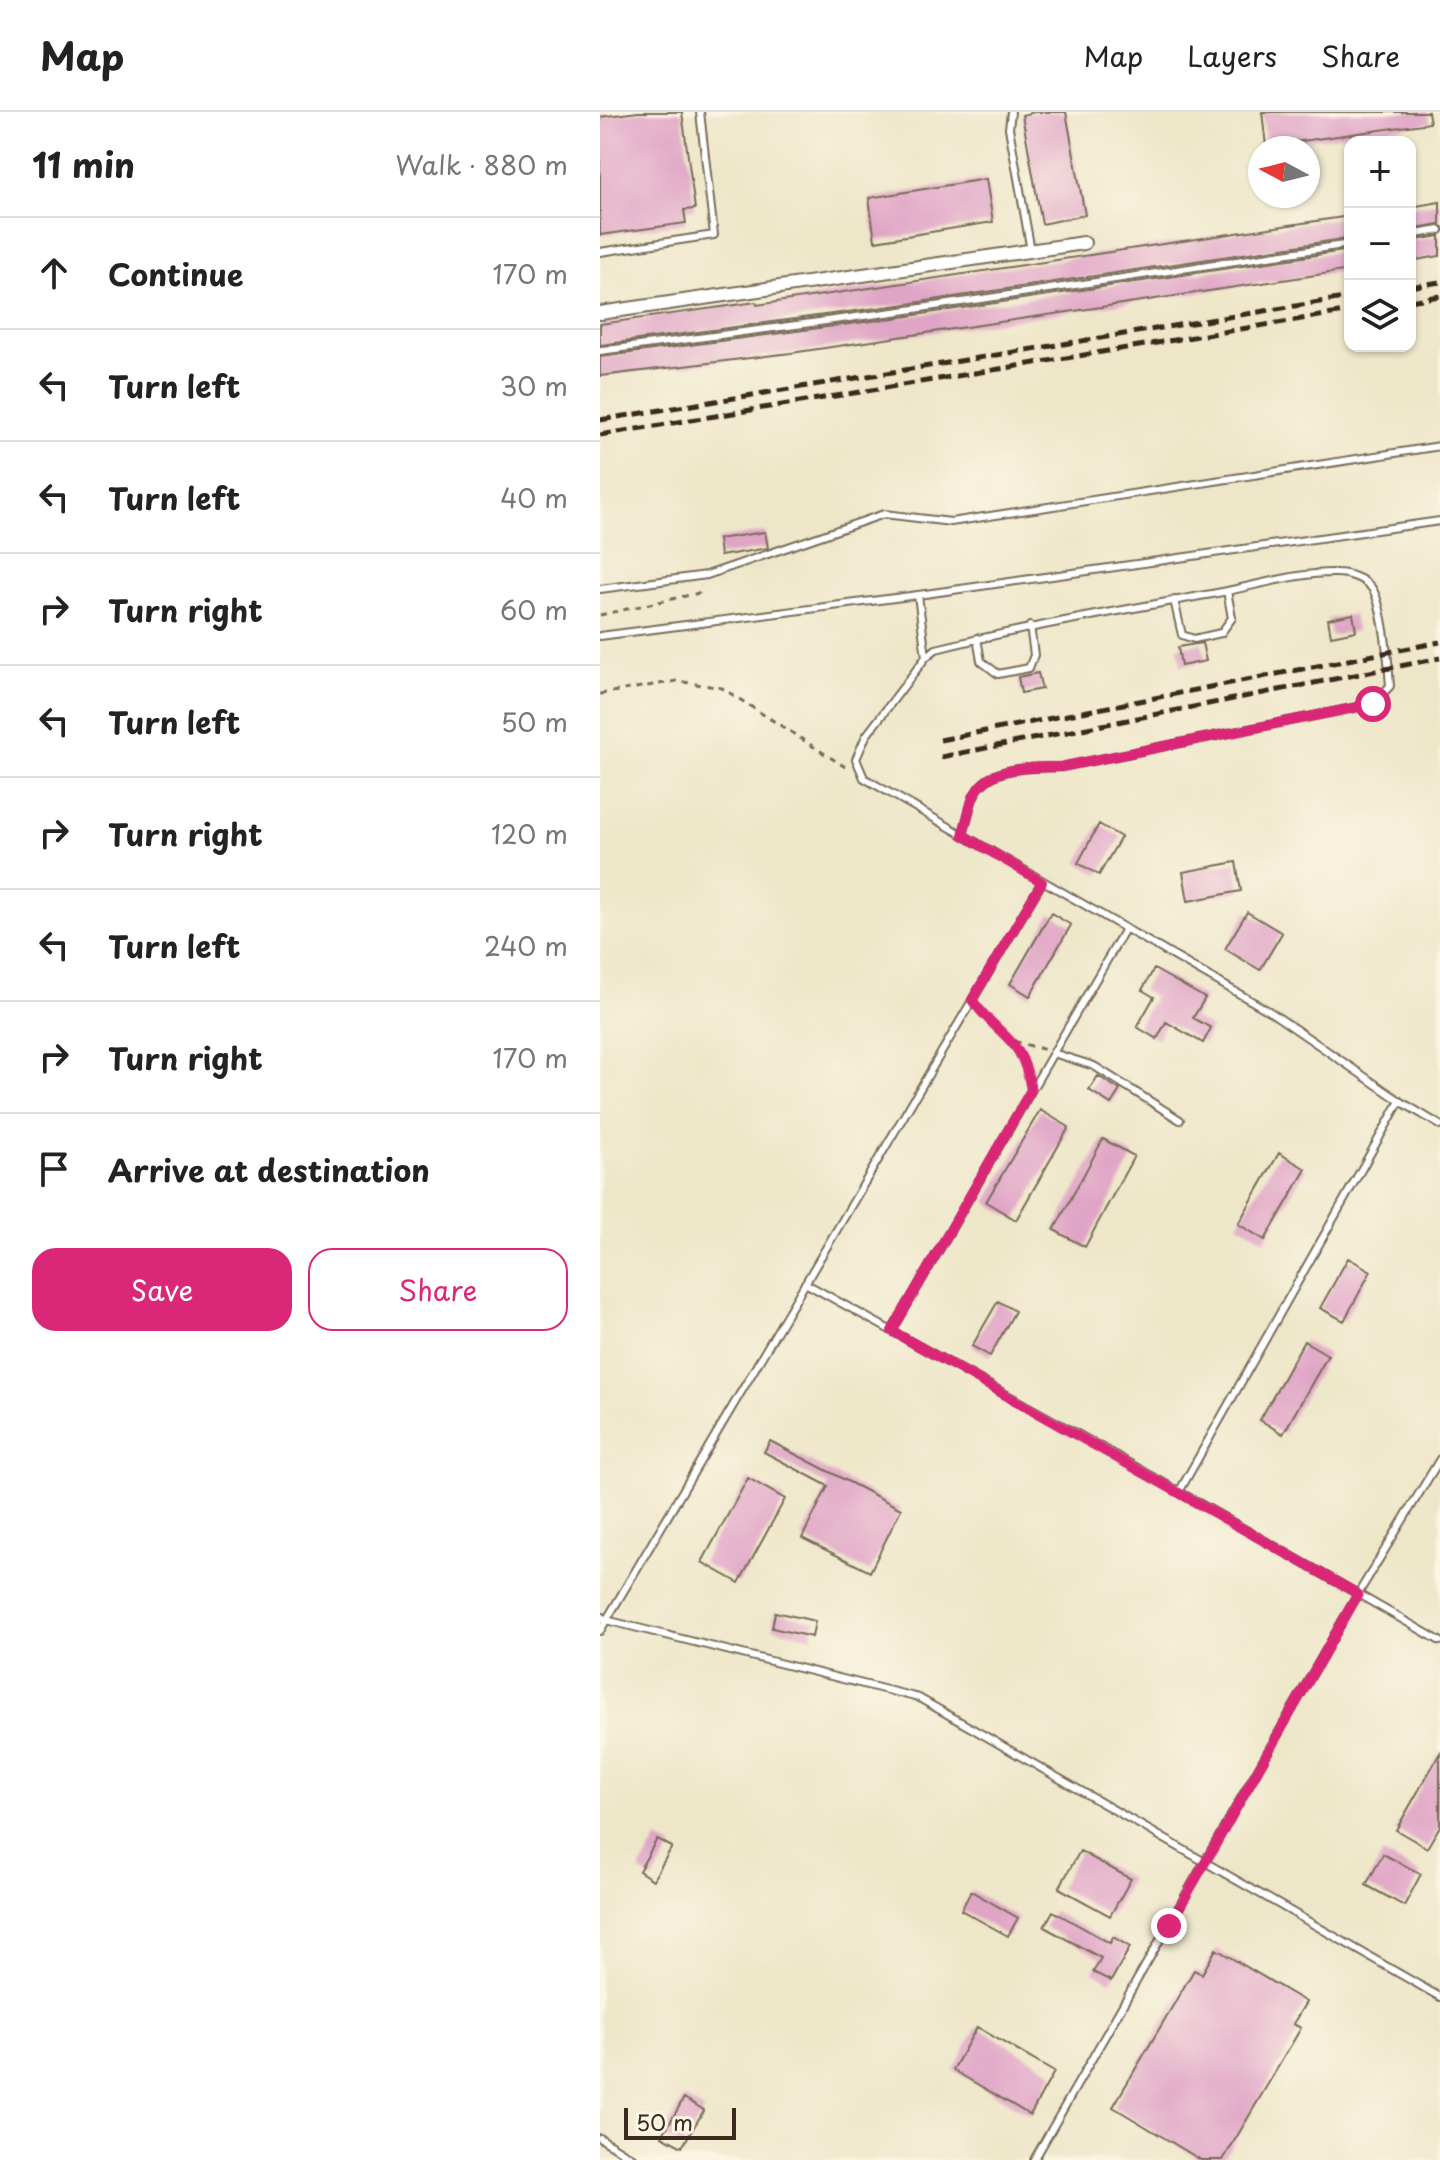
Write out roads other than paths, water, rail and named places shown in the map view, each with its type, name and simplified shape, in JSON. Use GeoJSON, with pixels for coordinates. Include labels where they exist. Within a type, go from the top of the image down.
{"type":"FeatureCollection","features":[{"type":"Feature","properties":{"kind":"street"},"geometry":{"type":"LineString","coordinates":[[600,313],[1084,243]]}},
{"type":"Feature","properties":{"kind":"lane"},"geometry":{"type":"LineString","coordinates":[[600,252],[714,235],[700,112]]}},
{"type":"Feature","properties":{"kind":"lane"},"geometry":{"type":"LineString","coordinates":[[1011,112],[1009,128],[1031,251]]}},
{"type":"Feature","properties":{"kind":"lane"},"geometry":{"type":"LineString","coordinates":[[1416,234],[1440,230]]}},
{"type":"Feature","properties":{"kind":"lane"},"geometry":{"type":"LineString","coordinates":[[600,351],[901,311],[1344,245]]}},
{"type":"Feature","properties":{"kind":"lane"},"geometry":{"type":"LineString","coordinates":[[600,589],[707,575],[884,514],[951,522],[1440,446]]}},
{"type":"Feature","properties":{"kind":"lane"},"geometry":{"type":"LineString","coordinates":[[600,636],[918,595],[1440,521]]}},
{"type":"Feature","properties":{"kind":"lane"},"geometry":{"type":"LineString","coordinates":[[963,835],[974,794],[1000,772],[1061,767],[1373,704],[1390,686],[1382,620],[1373,588],[1358,578],[1339,573],[1288,578],[1030,626],[936,649],[926,657],[866,736],[856,759],[864,778],[1042,882],[1269,1011],[1440,1125]]}},
{"type":"Feature","properties":{"kind":"lane"},"geometry":{"type":"LineString","coordinates":[[1174,600],[1182,635],[1194,639],[1221,633],[1232,618],[1227,591]]}},
{"type":"Feature","properties":{"kind":"lane"},"geometry":{"type":"LineString","coordinates":[[918,595],[926,657]]}},
{"type":"Feature","properties":{"kind":"lane"},"geometry":{"type":"LineString","coordinates":[[977,638],[981,661],[998,674],[1029,668],[1034,655],[1030,626]]}},
{"type":"Feature","properties":{"kind":"lane"},"geometry":{"type":"LineString","coordinates":[[600,1631],[603,1618],[1042,882]]}},
{"type":"Feature","properties":{"kind":"lane"},"geometry":{"type":"LineString","coordinates":[[892,1331],[1125,929]]}},
{"type":"Feature","properties":{"kind":"lane"},"geometry":{"type":"LineString","coordinates":[[1053,1053],[1094,1066],[1180,1120]]}},
{"type":"Feature","properties":{"kind":"lane"},"geometry":{"type":"LineString","coordinates":[[1179,1492],[1400,1101]]}},
{"type":"Feature","properties":{"kind":"lane"},"geometry":{"type":"LineString","coordinates":[[805,1283],[1440,1641]]}},
{"type":"Feature","properties":{"kind":"lane"},"geometry":{"type":"LineString","coordinates":[[1034,2160],[1358,1594],[1440,1459]]}},
{"type":"Feature","properties":{"kind":"lane"},"geometry":{"type":"LineString","coordinates":[[603,1618],[919,1698],[1440,1997]]}},
{"type":"Feature","properties":{"kind":"lane"},"geometry":{"type":"LineString","coordinates":[[600,2138],[636,2160]]}},
{"type":"Feature","properties":{"kind":"railway"},"geometry":{"type":"LineString","coordinates":[[1416,286],[1440,282]]}},
{"type":"Feature","properties":{"kind":"railway"},"geometry":{"type":"LineString","coordinates":[[1416,300],[1440,296]]}},
{"type":"Feature","properties":{"kind":"railway"},"geometry":{"type":"LineString","coordinates":[[600,420],[1344,298]]}},
{"type":"Feature","properties":{"kind":"railway"},"geometry":{"type":"LineString","coordinates":[[600,435],[1344,312]]}},
{"type":"Feature","properties":{"kind":"railway"},"geometry":{"type":"LineString","coordinates":[[940,740],[1440,642]]}},
{"type":"Feature","properties":{"kind":"railway"},"geometry":{"type":"LineString","coordinates":[[941,757],[1440,658]]}}]}
